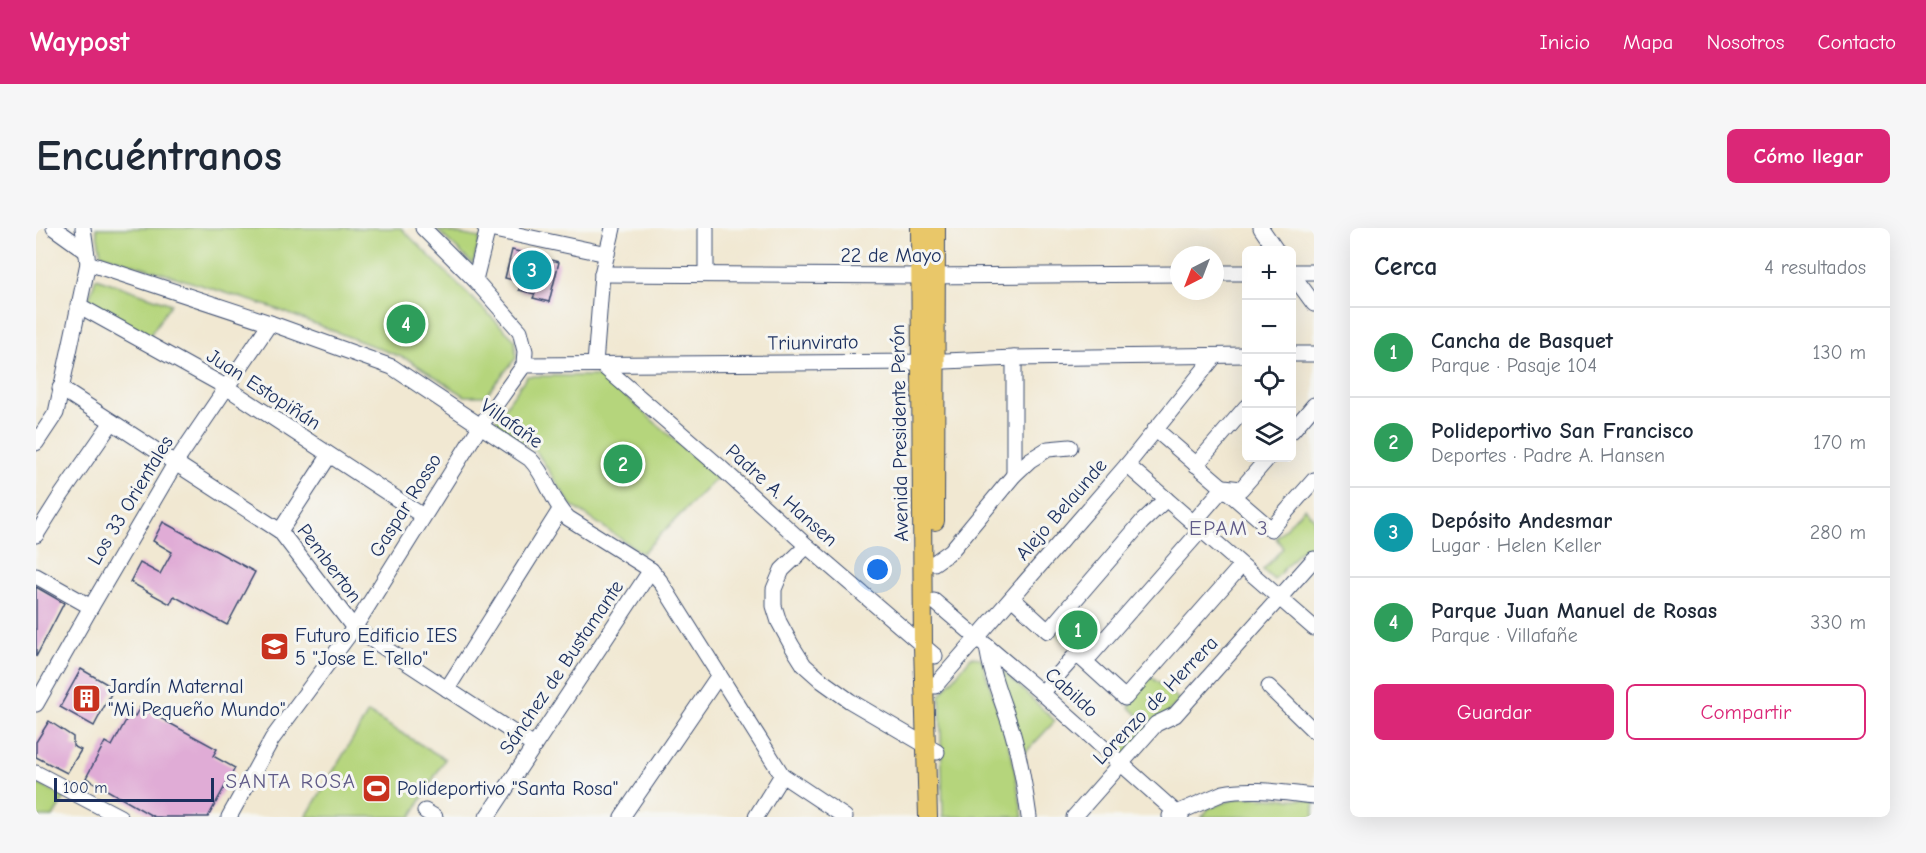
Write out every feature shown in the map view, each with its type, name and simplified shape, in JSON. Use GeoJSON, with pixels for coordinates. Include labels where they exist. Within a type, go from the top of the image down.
{"type":"FeatureCollection","features":[{"type":"Feature","properties":{"kind":"main road","name":"Avenida Presidente Perón"},"geometry":{"type":"LineString","coordinates":[[920,228],[928,276],[929,651],[932,749],[938,817]]}},
{"type":"Feature","properties":{"kind":"main road","name":"Avenida Presidente Perón"},"geometry":{"type":"LineString","coordinates":[[928,276],[936,228]]}},
{"type":"Feature","properties":{"kind":"main road","name":"Avenida Presidente Perón"},"geometry":{"type":"LineString","coordinates":[[928,817],[935,686],[929,651],[934,601],[934,562],[929,362]]}},
{"type":"Feature","properties":{"kind":"street","name":"Villafañe"},"geometry":{"type":"LineString","coordinates":[[54,228],[87,257],[392,368],[530,459],[541,471],[560,510],[568,518],[651,570],[660,581],[782,775],[845,817]]}},
{"type":"Feature","properties":{"kind":"street"},"geometry":{"type":"LineString","coordinates":[[36,443],[56,413],[87,257],[83,228]]}},
{"type":"Feature","properties":{"kind":"street"},"geometry":{"type":"LineString","coordinates":[[423,228],[475,280],[520,331],[525,351],[524,365]]}},
{"type":"Feature","properties":{"kind":"street"},"geometry":{"type":"LineString","coordinates":[[475,280],[487,228],[607,254]]}},
{"type":"Feature","properties":{"kind":"street"},"geometry":{"type":"LineString","coordinates":[[599,365],[602,274],[614,228]]}},
{"type":"Feature","properties":{"kind":"street"},"geometry":{"type":"LineString","coordinates":[[706,228],[706,274]]}},
{"type":"Feature","properties":{"kind":"street"},"geometry":{"type":"LineString","coordinates":[[1262,228],[1273,246]]}},
{"type":"Feature","properties":{"kind":"street"},"geometry":{"type":"LineString","coordinates":[[1296,273],[1314,272]]}},
{"type":"Feature","properties":{"kind":"street","name":"22 de Mayo"},"geometry":{"type":"LineString","coordinates":[[602,274],[928,276],[1170,273]]}},
{"type":"Feature","properties":{"kind":"street"},"geometry":{"type":"LineString","coordinates":[[1224,273],[1242,273]]}},
{"type":"Feature","properties":{"kind":"street"},"geometry":{"type":"LineString","coordinates":[[1296,279],[1314,304]]}},
{"type":"Feature","properties":{"kind":"street","name":"Juan Estopiñán"},"geometry":{"type":"LineString","coordinates":[[78,305],[226,387],[423,516]]}},
{"type":"Feature","properties":{"kind":"street","name":"Los 33 Orientales"},"geometry":{"type":"LineString","coordinates":[[36,704],[176,462],[270,323]]}},
{"type":"Feature","properties":{"kind":"street"},"geometry":{"type":"LineString","coordinates":[[1296,354],[1314,354]]}},
{"type":"Feature","properties":{"kind":"street","name":"Triunvirato"},"geometry":{"type":"LineString","coordinates":[[524,365],[929,362],[1014,358],[1242,355]]}},
{"type":"Feature","properties":{"kind":"street","name":"Alejo Belaunde"},"geometry":{"type":"LineString","coordinates":[[935,686],[982,642],[1012,598],[1127,465],[1215,356]]}},
{"type":"Feature","properties":{"kind":"street"},"geometry":{"type":"LineString","coordinates":[[1014,358],[1014,476]]}},
{"type":"Feature","properties":{"kind":"street","name":"Gaspar Rosso"},"geometry":{"type":"LineString","coordinates":[[229,817],[272,739],[354,628],[481,425],[524,365]]}},
{"type":"Feature","properties":{"kind":"street","name":"Padre A. Hansen"},"geometry":{"type":"LineString","coordinates":[[599,365],[721,468],[929,651]]}},
{"type":"Feature","properties":{"kind":"street","name":"Pemberton"},"geometry":{"type":"LineString","coordinates":[[60,388],[280,531],[354,628],[534,746]]}},
{"type":"Feature","properties":{"kind":"street"},"geometry":{"type":"LineString","coordinates":[[1296,426],[1314,405]]}},
{"type":"Feature","properties":{"kind":"street"},"geometry":{"type":"LineString","coordinates":[[1196,465],[1245,408]]}},
{"type":"Feature","properties":{"kind":"street"},"geometry":{"type":"LineString","coordinates":[[36,535],[112,422]]}},
{"type":"Feature","properties":{"kind":"street"},"geometry":{"type":"LineString","coordinates":[[1155,429],[1270,529],[1314,480]]}},
{"type":"Feature","properties":{"kind":"street"},"geometry":{"type":"LineString","coordinates":[[934,562],[951,551],[1030,460],[1048,449],[1070,447]]}},
{"type":"Feature","properties":{"kind":"street"},"geometry":{"type":"LineString","coordinates":[[280,531],[329,456]]}},
{"type":"Feature","properties":{"kind":"street"},"geometry":{"type":"LineString","coordinates":[[1224,487],[1241,489],[1265,462]]}},
{"type":"Feature","properties":{"kind":"street"},"geometry":{"type":"LineString","coordinates":[[1127,465],[1314,628]]}},
{"type":"Feature","properties":{"kind":"street"},"geometry":{"type":"LineString","coordinates":[[1042,693],[1073,658],[1091,656],[1197,527],[1224,487]]}},
{"type":"Feature","properties":{"kind":"street"},"geometry":{"type":"LineString","coordinates":[[1012,598],[1048,631],[1142,522],[1166,499]]}},
{"type":"Feature","properties":{"kind":"street"},"geometry":{"type":"LineString","coordinates":[[447,689],[560,510]]}},
{"type":"Feature","properties":{"kind":"street"},"geometry":{"type":"LineString","coordinates":[[807,546],[782,570],[774,589],[774,606],[779,622],[792,646],[804,665],[822,681],[850,701],[932,749]]}},
{"type":"Feature","properties":{"kind":"street","name":"Lorenzo de Herrera"},"geometry":{"type":"LineString","coordinates":[[1074,817],[1156,724],[1175,716],[1314,559]]}},
{"type":"Feature","properties":{"kind":"street"},"geometry":{"type":"LineString","coordinates":[[1080,657],[1125,698],[1241,566]]}},
{"type":"Feature","properties":{"kind":"street","name":"Sánchez de Bustamante"},"geometry":{"type":"LineString","coordinates":[[487,817],[651,570]]}},
{"type":"Feature","properties":{"kind":"street"},"geometry":{"type":"LineString","coordinates":[[36,576],[91,607]]}},
{"type":"Feature","properties":{"kind":"street","name":"Cabildo"},"geometry":{"type":"LineString","coordinates":[[934,601],[1122,764],[1175,816]]}},
{"type":"Feature","properties":{"kind":"street"},"geometry":{"type":"LineString","coordinates":[[982,642],[1018,754],[1029,817]]}},
{"type":"Feature","properties":{"kind":"street"},"geometry":{"type":"LineString","coordinates":[[622,817],[719,675]]}},
{"type":"Feature","properties":{"kind":"street"},"geometry":{"type":"LineString","coordinates":[[1269,687],[1314,730]]}},
{"type":"Feature","properties":{"kind":"street"},"geometry":{"type":"LineString","coordinates":[[36,773],[113,816]]}},
{"type":"Feature","properties":{"kind":"street"},"geometry":{"type":"LineString","coordinates":[[756,817],[782,775]]}},
{"type":"Feature","properties":{"kind":"street"},"geometry":{"type":"LineString","coordinates":[[1175,816],[1231,791],[1253,790],[1314,796]]}},
{"type":"Feature","properties":{"kind":"green space"},"geometry":{"type":"Polygon","coordinates":[[[96,228],[401,228],[515,340],[516,358],[485,396],[465,396],[409,360],[271,307],[101,254],[96,228]]]}},
{"type":"Feature","properties":{"kind":"green space"},"geometry":{"type":"Polygon","coordinates":[[[437,230],[480,238],[473,264],[437,230]]]}},
{"type":"Feature","properties":{"kind":"green space"},"geometry":{"type":"Polygon","coordinates":[[[96,278],[171,304],[146,341],[86,307],[96,278]]]}},
{"type":"Feature","properties":{"kind":"green space"},"geometry":{"type":"Polygon","coordinates":[[[527,376],[603,376],[717,478],[642,553],[571,505],[536,451],[495,421],[527,376]]]}},
{"type":"Feature","properties":{"kind":"green space"},"geometry":{"type":"Polygon","coordinates":[[[1304,508],[1314,518],[1314,546],[1300,551],[1274,580],[1263,570],[1283,548],[1276,538],[1304,508]]]}},
{"type":"Feature","properties":{"kind":"green space"},"geometry":{"type":"Polygon","coordinates":[[[1080,608],[1100,626],[1077,652],[1056,634],[1080,608]]]}},
{"type":"Feature","properties":{"kind":"green space"},"geometry":{"type":"Polygon","coordinates":[[[971,657],[981,658],[1012,756],[1023,817],[943,817],[940,695],[971,657]]]}},
{"type":"Feature","properties":{"kind":"green space"},"geometry":{"type":"Polygon","coordinates":[[[992,660],[1055,721],[1025,753],[992,660]]]}},
{"type":"Feature","properties":{"kind":"green space"},"geometry":{"type":"Polygon","coordinates":[[[1150,676],[1180,700],[1121,760],[1111,752],[1139,716],[1129,707],[1150,676]]]}},
{"type":"Feature","properties":{"kind":"green space","name":"Polideportivo \"Santa Rosa\""},"geometry":{"type":"Polygon","coordinates":[[[368,713],[445,759],[411,817],[306,817],[368,713]]]}},
{"type":"Feature","properties":{"kind":"green space"},"geometry":{"type":"Polygon","coordinates":[[[36,783],[65,797],[53,817],[36,817],[36,783]]]}},
{"type":"Feature","properties":{"kind":"green space"},"geometry":{"type":"Polygon","coordinates":[[[1242,797],[1314,800],[1314,817],[1202,817],[1209,808],[1242,797]]]}},
{"type":"Feature","properties":{"kind":"building"},"geometry":{"type":"Polygon","coordinates":[[[512,250],[559,262],[549,302],[533,298],[535,294],[519,290],[521,282],[505,278],[512,250]]]}},
{"type":"Feature","properties":{"kind":"building"},"geometry":{"type":"Polygon","coordinates":[[[163,522],[255,572],[227,625],[174,596],[170,604],[130,582],[140,563],[160,574],[172,552],[153,541],[163,522]]]}},
{"type":"Feature","properties":{"kind":"building"},"geometry":{"type":"Polygon","coordinates":[[[36,587],[64,603],[36,657],[36,587]]]}},
{"type":"Feature","properties":{"kind":"building","name":"Jardín Maternal \"Mi Pequeño Mundo\""},"geometry":{"type":"Polygon","coordinates":[[[81,669],[114,688],[94,726],[60,707],[81,669]]]}},
{"type":"Feature","properties":{"kind":"building"},"geometry":{"type":"Polygon","coordinates":[[[140,707],[217,749],[213,756],[235,768],[208,817],[154,817],[86,778],[105,742],[112,746],[130,713],[135,716],[140,707]]]}},
{"type":"Feature","properties":{"kind":"building"},"geometry":{"type":"Polygon","coordinates":[[[49,721],[73,737],[73,746],[81,750],[67,773],[36,757],[36,742],[49,721]]]}},
{"type":"Feature","properties":{"kind":"place","name":"Depósito Andesmar"},"geometry":{"type":"Point","coordinates":[532,270]}},
{"type":"Feature","properties":{"kind":"place","name":"Parque Juan Manuel de Rosas"},"geometry":{"type":"Point","coordinates":[406,324]}},
{"type":"Feature","properties":{"kind":"place","name":"Polideportivo San Francisco"},"geometry":{"type":"Point","coordinates":[623,464]}},
{"type":"Feature","properties":{"kind":"place","name":"Cancha de Basquet"},"geometry":{"type":"Point","coordinates":[1078,630]}},
{"type":"Feature","properties":{"kind":"place","name":"Futuro Edificio IES 5 \"Jose E. Tello\""},"geometry":{"type":"Point","coordinates":[274,647]}},
{"type":"Feature","properties":{"kind":"place","name":"Jardín Maternal \"Mi Pequeño Mundo\""},"geometry":{"type":"Point","coordinates":[87,698]}},
{"type":"Feature","properties":{"kind":"place","name":"Polideportivo \"Santa Rosa\""},"geometry":{"type":"Point","coordinates":[376,788]}},
{"type":"Feature","properties":{"kind":"district","name":"EPAM 3"},"geometry":{"type":"Point","coordinates":[1229,528]}},
{"type":"Feature","properties":{"kind":"district","name":"SANTA ROSA"},"geometry":{"type":"Point","coordinates":[291,781]}}]}
